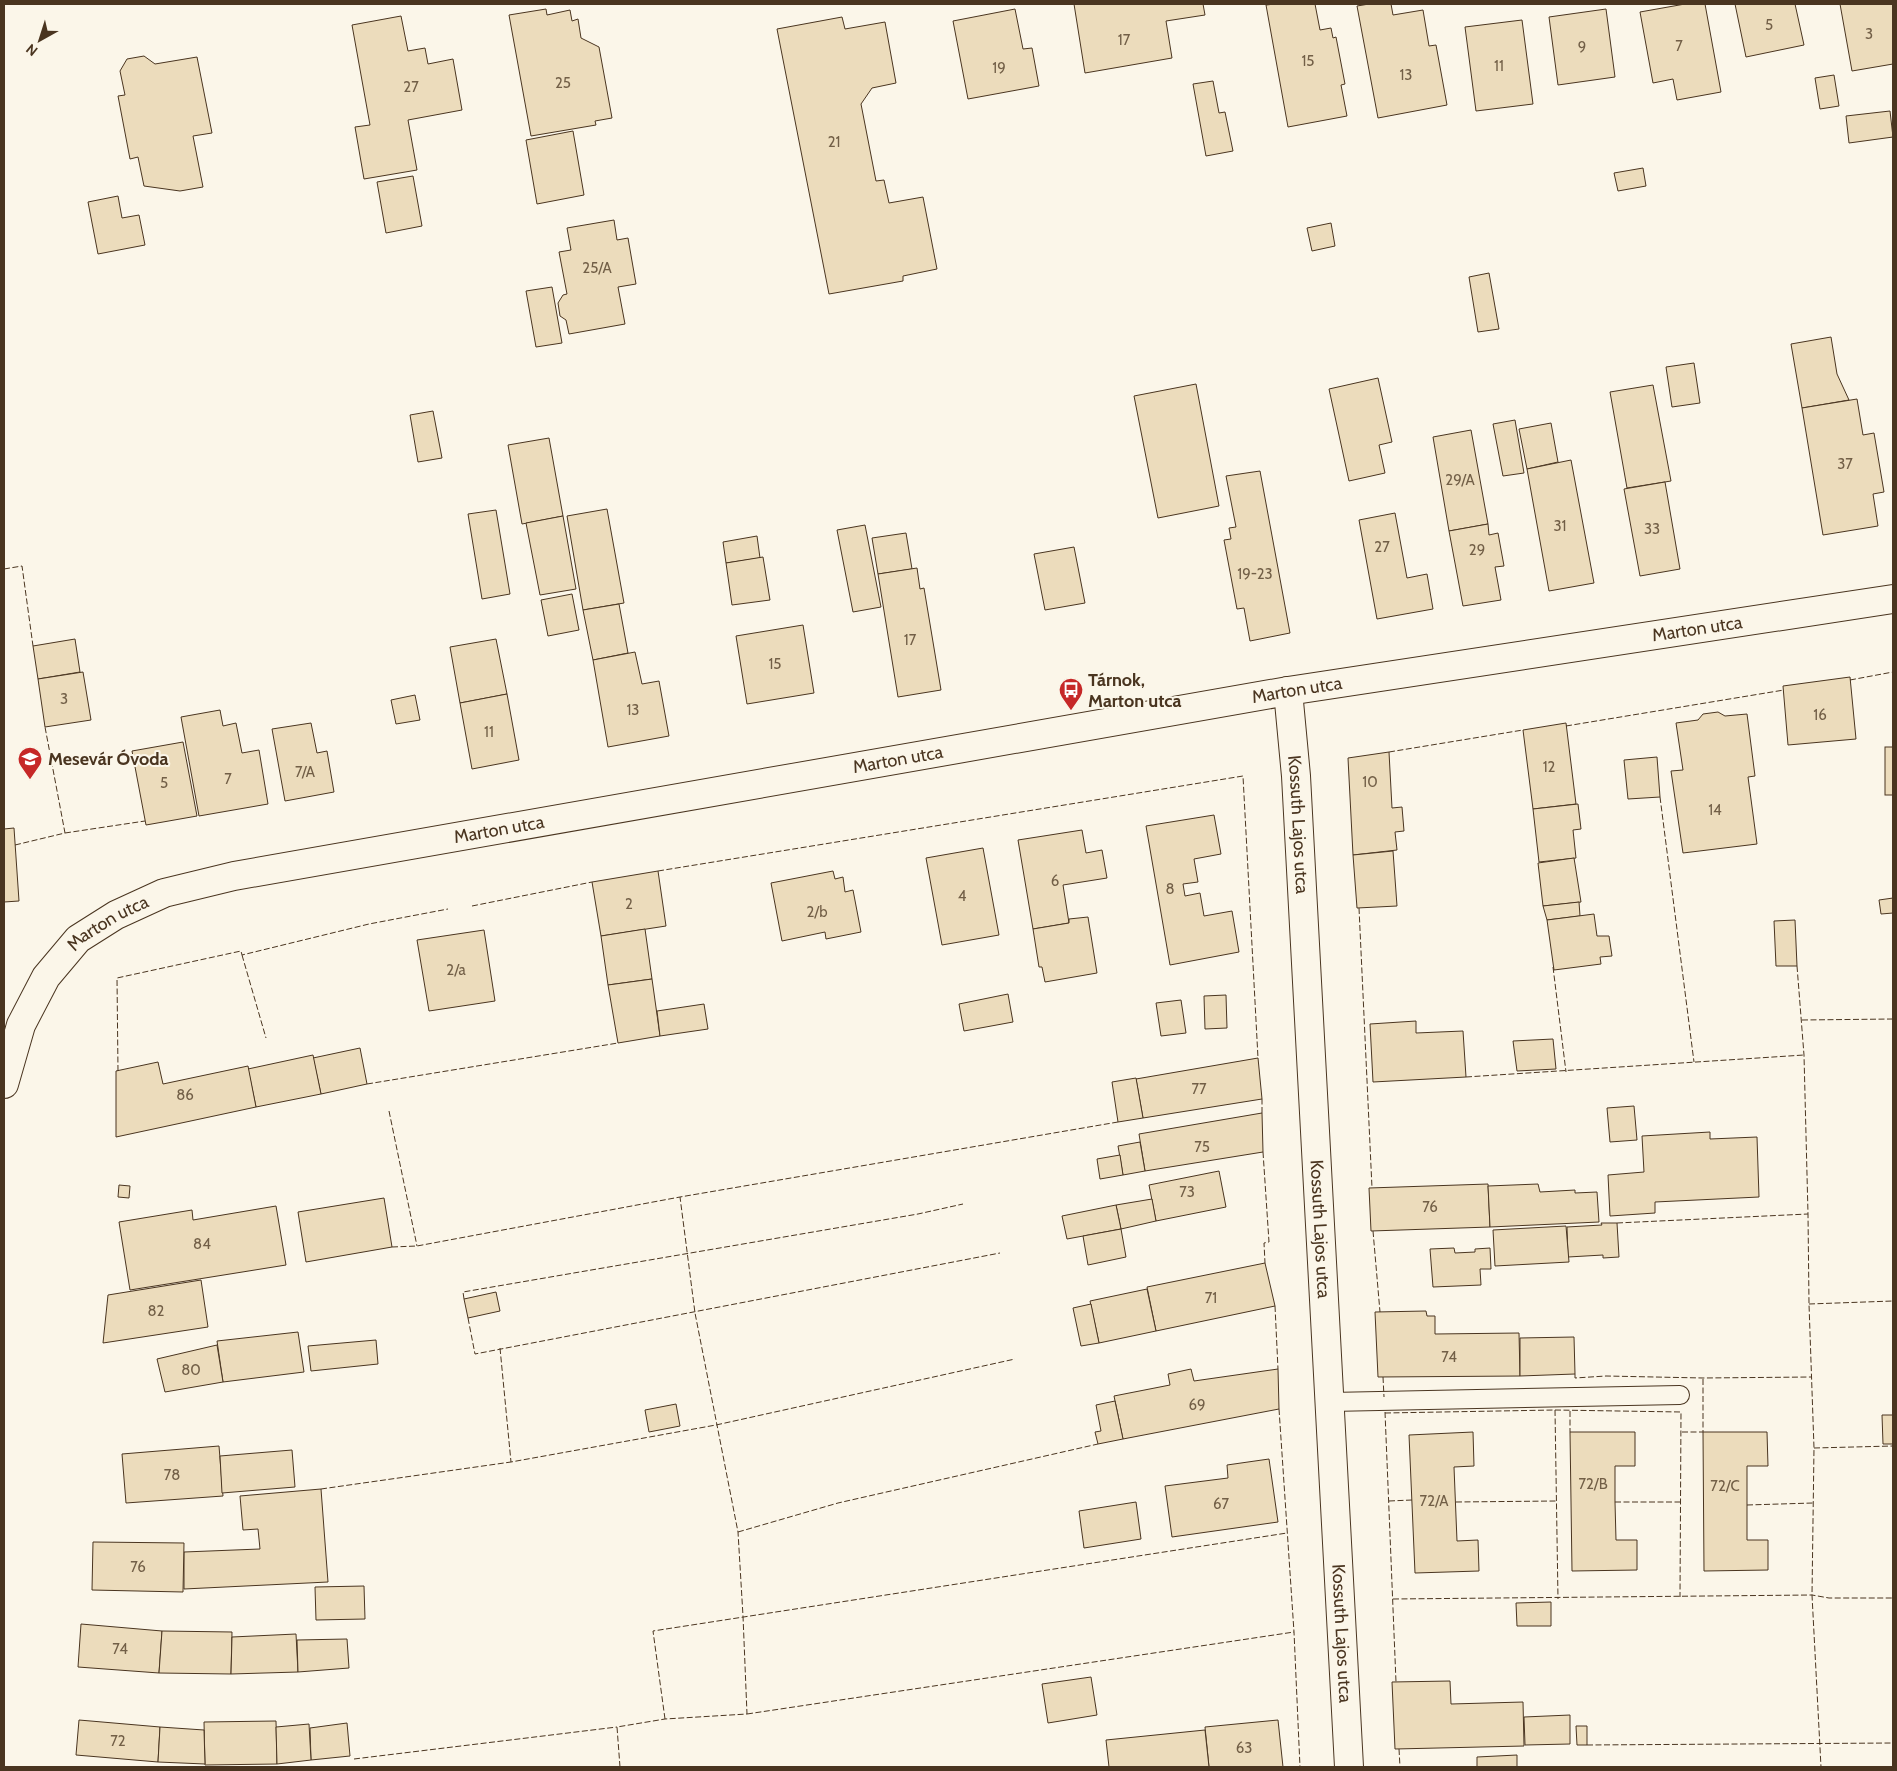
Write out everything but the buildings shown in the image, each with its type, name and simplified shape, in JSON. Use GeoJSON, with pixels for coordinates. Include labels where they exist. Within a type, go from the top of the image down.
{"type":"FeatureCollection","features":[{"type":"Feature","properties":{"kind":"street","name":"Marton utca"},"geometry":{"type":"LineString","coordinates":[[4,1084],[21,1025],[46,977],[78,938],[116,915],[164,893],[234,876],[1288,691],[1893,598]]}},
{"type":"Feature","properties":{"kind":"street","name":"Kossuth Lajos utca"},"geometry":{"type":"LineString","coordinates":[[1288,691],[1296,776],[1349,1767]]}},
{"type":"Feature","properties":{"kind":"lane"},"geometry":{"type":"LineString","coordinates":[[1330,1402],[1680,1395]]}},
{"type":"Feature","properties":{"kind":"fence"},"geometry":{"type":"LineString","coordinates":[[4,569],[22,566],[33,646]]}},
{"type":"Feature","properties":{"kind":"fence"},"geometry":{"type":"LineString","coordinates":[[1850,680],[1893,672]]}},
{"type":"Feature","properties":{"kind":"fence"},"geometry":{"type":"LineString","coordinates":[[1566,726],[1784,690]]}},
{"type":"Feature","properties":{"kind":"fence"},"geometry":{"type":"LineString","coordinates":[[15,845],[65,833],[45,727]]}},
{"type":"Feature","properties":{"kind":"fence"},"geometry":{"type":"LineString","coordinates":[[1389,752],[1523,730]]}},
{"type":"Feature","properties":{"kind":"fence"},"geometry":{"type":"LineString","coordinates":[[658,871],[1243,776],[1258,1058]]}},
{"type":"Feature","properties":{"kind":"fence"},"geometry":{"type":"LineString","coordinates":[[1660,797],[1694,1062]]}},
{"type":"Feature","properties":{"kind":"fence"},"geometry":{"type":"LineString","coordinates":[[65,833],[145,821]]}},
{"type":"Feature","properties":{"kind":"fence"},"geometry":{"type":"LineString","coordinates":[[472,906],[592,882]]}},
{"type":"Feature","properties":{"kind":"fence"},"geometry":{"type":"LineString","coordinates":[[1359,908],[1372,1188]]}},
{"type":"Feature","properties":{"kind":"fence"},"geometry":{"type":"LineString","coordinates":[[118,1071],[117,978],[241,951],[242,955],[369,924],[448,909]]}},
{"type":"Feature","properties":{"kind":"fence"},"geometry":{"type":"LineString","coordinates":[[242,955],[266,1038]]}},
{"type":"Feature","properties":{"kind":"fence"},"geometry":{"type":"LineString","coordinates":[[1797,966],[1804,1055],[1814,1448],[1812,1595],[1821,1767]]}},
{"type":"Feature","properties":{"kind":"fence"},"geometry":{"type":"LineString","coordinates":[[1553,967],[1566,1072]]}},
{"type":"Feature","properties":{"kind":"fence"},"geometry":{"type":"LineString","coordinates":[[1802,1020],[1893,1019]]}},
{"type":"Feature","properties":{"kind":"fence"},"geometry":{"type":"LineString","coordinates":[[367,1084],[618,1043]]}},
{"type":"Feature","properties":{"kind":"fence"},"geometry":{"type":"LineString","coordinates":[[1466,1077],[1804,1055]]}},
{"type":"Feature","properties":{"kind":"fence"},"geometry":{"type":"LineString","coordinates":[[1262,1099],[1262,1113]]}},
{"type":"Feature","properties":{"kind":"fence"},"geometry":{"type":"LineString","coordinates":[[389,1111],[417,1246]]}},
{"type":"Feature","properties":{"kind":"fence"},"geometry":{"type":"LineString","coordinates":[[392,1247],[417,1246],[680,1197],[1118,1122]]}},
{"type":"Feature","properties":{"kind":"fence"},"geometry":{"type":"LineString","coordinates":[[1263,1152],[1269,1242],[1264,1243],[1265,1263]]}},
{"type":"Feature","properties":{"kind":"fence"},"geometry":{"type":"LineString","coordinates":[[620,1767],[617,1727],[665,1719],[747,1714],[738,1532],[695,1313],[680,1197]]}},
{"type":"Feature","properties":{"kind":"fence"},"geometry":{"type":"LineString","coordinates":[[464,1299],[463,1292],[918,1214],[963,1204]]}},
{"type":"Feature","properties":{"kind":"fence"},"geometry":{"type":"LineString","coordinates":[[1617,1223],[1808,1214]]}},
{"type":"Feature","properties":{"kind":"fence"},"geometry":{"type":"LineString","coordinates":[[1373,1231],[1380,1312]]}},
{"type":"Feature","properties":{"kind":"fence"},"geometry":{"type":"LineString","coordinates":[[468,1318],[475,1354],[1000,1253]]}},
{"type":"Feature","properties":{"kind":"fence"},"geometry":{"type":"LineString","coordinates":[[1809,1304],[1893,1301]]}},
{"type":"Feature","properties":{"kind":"fence"},"geometry":{"type":"LineString","coordinates":[[1275,1306],[1278,1369]]}},
{"type":"Feature","properties":{"kind":"fence"},"geometry":{"type":"LineString","coordinates":[[500,1348],[511,1462],[716,1425],[1015,1359]]}},
{"type":"Feature","properties":{"kind":"fence"},"geometry":{"type":"LineString","coordinates":[[1575,1374],[1575,1378],[1606,1376],[1703,1378],[1811,1377]]}},
{"type":"Feature","properties":{"kind":"fence"},"geometry":{"type":"LineString","coordinates":[[1383,1377],[1384,1397]]}},
{"type":"Feature","properties":{"kind":"fence"},"geometry":{"type":"LineString","coordinates":[[1682,1432],[1703,1432],[1703,1378]]}},
{"type":"Feature","properties":{"kind":"fence"},"geometry":{"type":"LineString","coordinates":[[1279,1409],[1294,1632],[1300,1767]]}},
{"type":"Feature","properties":{"kind":"fence"},"geometry":{"type":"LineString","coordinates":[[1555,1410],[1681,1412],[1680,1597]]}},
{"type":"Feature","properties":{"kind":"fence"},"geometry":{"type":"LineString","coordinates":[[1385,1413],[1555,1410],[1558,1599]]}},
{"type":"Feature","properties":{"kind":"fence"},"geometry":{"type":"LineString","coordinates":[[1570,1411],[1570,1432]]}},
{"type":"Feature","properties":{"kind":"fence"},"geometry":{"type":"LineString","coordinates":[[1385,1412],[1396,1682]]}},
{"type":"Feature","properties":{"kind":"fence"},"geometry":{"type":"LineString","coordinates":[[738,1532],[838,1503],[1098,1444]]}},
{"type":"Feature","properties":{"kind":"fence"},"geometry":{"type":"LineString","coordinates":[[1814,1448],[1893,1446]]}},
{"type":"Feature","properties":{"kind":"fence"},"geometry":{"type":"LineString","coordinates":[[321,1489],[511,1462]]}},
{"type":"Feature","properties":{"kind":"fence"},"geometry":{"type":"LineString","coordinates":[[1389,1501],[1412,1500]]}},
{"type":"Feature","properties":{"kind":"fence"},"geometry":{"type":"LineString","coordinates":[[1456,1502],[1556,1501]]}},
{"type":"Feature","properties":{"kind":"fence"},"geometry":{"type":"LineString","coordinates":[[1615,1502],[1680,1502]]}},
{"type":"Feature","properties":{"kind":"fence"},"geometry":{"type":"LineString","coordinates":[[1747,1505],[1813,1503]]}},
{"type":"Feature","properties":{"kind":"fence"},"geometry":{"type":"LineString","coordinates":[[665,1719],[653,1631],[1287,1533]]}},
{"type":"Feature","properties":{"kind":"fence"},"geometry":{"type":"LineString","coordinates":[[1393,1599],[1812,1595],[1829,1598],[1893,1598]]}},
{"type":"Feature","properties":{"kind":"fence"},"geometry":{"type":"LineString","coordinates":[[747,1714],[1294,1632]]}},
{"type":"Feature","properties":{"kind":"fence"},"geometry":{"type":"LineString","coordinates":[[354,1759],[617,1727]]}},
{"type":"Feature","properties":{"kind":"fence"},"geometry":{"type":"LineString","coordinates":[[1587,1745],[1893,1743]]}},
{"type":"Feature","properties":{"kind":"fence"},"geometry":{"type":"LineString","coordinates":[[1399,1749],[1400,1767]]}},
{"type":"Feature","properties":{"kind":"place","name":"Tárnok, Marton utca"},"geometry":{"type":"Point","coordinates":[1071,711]}},
{"type":"Feature","properties":{"kind":"place","name":"Mesevár Óvoda"},"geometry":{"type":"Point","coordinates":[30,780]}}]}
